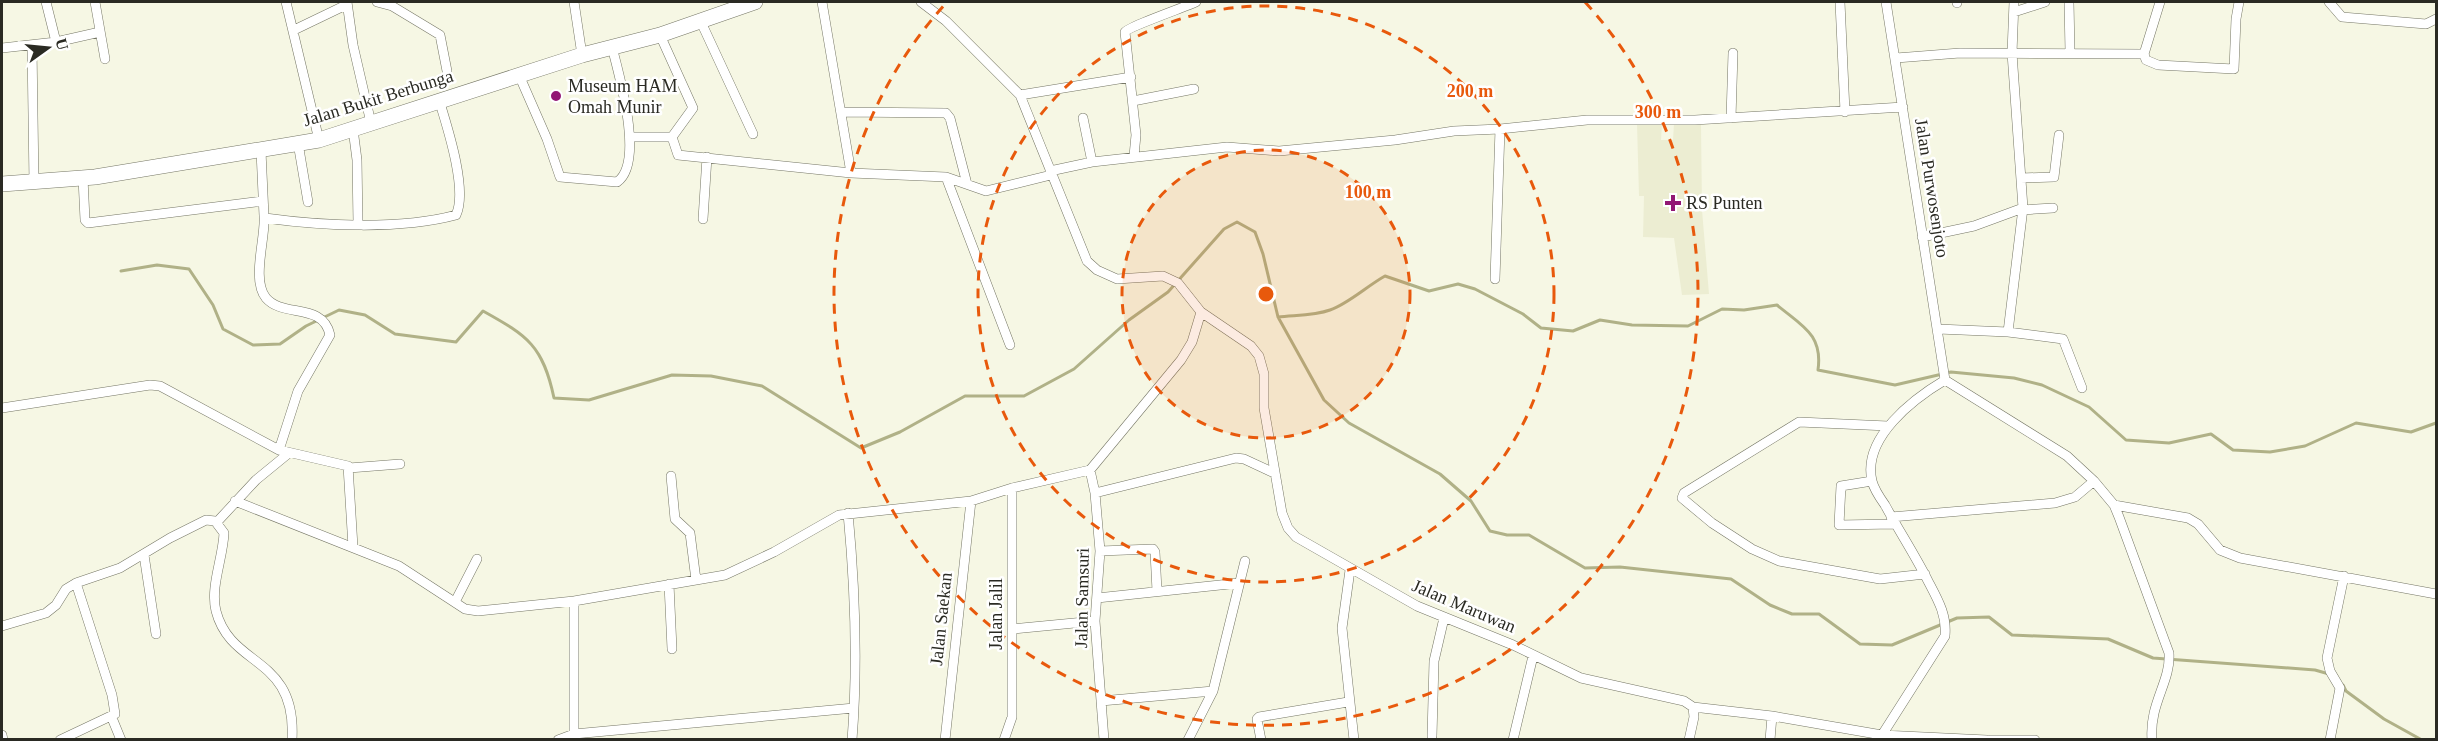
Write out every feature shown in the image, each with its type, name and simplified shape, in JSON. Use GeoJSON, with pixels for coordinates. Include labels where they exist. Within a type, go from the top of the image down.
{"type":"FeatureCollection","features":[{"type":"Feature","properties":{"kind":"main road","name":"Jalan Bukit Berbunga"},"geometry":{"type":"LineString","coordinates":[[2,184],[83,178],[319,140],[582,55],[701,22],[723,7],[755,2]]}},
{"type":"Feature","properties":{"kind":"street"},"geometry":{"type":"LineString","coordinates":[[46,2],[56,42]]}},
{"type":"Feature","properties":{"kind":"street"},"geometry":{"type":"LineString","coordinates":[[95,2],[105,59]]}},
{"type":"Feature","properties":{"kind":"street"},"geometry":{"type":"LineString","coordinates":[[286,2],[319,140]]}},
{"type":"Feature","properties":{"kind":"street"},"geometry":{"type":"LineString","coordinates":[[377,2],[392,4],[442,37],[447,71]]}},
{"type":"Feature","properties":{"kind":"street"},"geometry":{"type":"LineString","coordinates":[[574,2],[582,55]]}},
{"type":"Feature","properties":{"kind":"street"},"geometry":{"type":"LineString","coordinates":[[822,2],[851,173]]}},
{"type":"Feature","properties":{"kind":"street"},"geometry":{"type":"LineString","coordinates":[[921,2],[946,21],[1020,95],[1131,77]]}},
{"type":"Feature","properties":{"kind":"street"},"geometry":{"type":"LineString","coordinates":[[1134,156],[1136,135],[1125,38],[1128,28],[1158,19],[1196,2]]}},
{"type":"Feature","properties":{"kind":"street"},"geometry":{"type":"LineString","coordinates":[[1840,2],[1845,112]]}},
{"type":"Feature","properties":{"kind":"street","name":"Jalan Purwosenjoto"},"geometry":{"type":"LineString","coordinates":[[1886,2],[1944,374]]}},
{"type":"Feature","properties":{"kind":"street"},"geometry":{"type":"LineString","coordinates":[[2008,332],[2022,209],[2012,53],[2014,7],[2045,2]]}},
{"type":"Feature","properties":{"kind":"street"},"geometry":{"type":"LineString","coordinates":[[2069,2],[2070,52]]}},
{"type":"Feature","properties":{"kind":"street"},"geometry":{"type":"LineString","coordinates":[[2144,54],[2160,2]]}},
{"type":"Feature","properties":{"kind":"street"},"geometry":{"type":"LineString","coordinates":[[2144,54],[2150,63],[2158,65],[2234,69],[2239,2]]}},
{"type":"Feature","properties":{"kind":"street"},"geometry":{"type":"LineString","coordinates":[[2329,2],[2342,17],[2426,24],[2436,19]]}},
{"type":"Feature","properties":{"kind":"street"},"geometry":{"type":"LineString","coordinates":[[294,30],[347,4],[371,123]]}},
{"type":"Feature","properties":{"kind":"street"},"geometry":{"type":"LineString","coordinates":[[701,22],[753,134]]}},
{"type":"Feature","properties":{"kind":"street"},"geometry":{"type":"LineString","coordinates":[[2,48],[32,46],[100,32]]}},
{"type":"Feature","properties":{"kind":"street"},"geometry":{"type":"LineString","coordinates":[[660,35],[693,108],[672,137]]}},
{"type":"Feature","properties":{"kind":"street"},"geometry":{"type":"LineString","coordinates":[[32,46],[34,183]]}},
{"type":"Feature","properties":{"kind":"street"},"geometry":{"type":"LineString","coordinates":[[519,75],[561,178],[619,181],[628,158],[630,137],[612,47]]}},
{"type":"Feature","properties":{"kind":"street"},"geometry":{"type":"LineString","coordinates":[[1731,118],[1733,53]]}},
{"type":"Feature","properties":{"kind":"street"},"geometry":{"type":"LineString","coordinates":[[1896,58],[1960,53],[2144,54]]}},
{"type":"Feature","properties":{"kind":"street"},"geometry":{"type":"LineString","coordinates":[[1133,101],[1194,88]]}},
{"type":"Feature","properties":{"kind":"street","name":"Jalan Maruwan"},"geometry":{"type":"LineString","coordinates":[[1020,95],[1087,261],[1097,270],[1117,279],[1163,276],[1170,278],[1187,291],[1201,312],[1251,346],[1262,364],[1264,408],[1282,513],[1288,528],[1296,537],[1350,570],[1444,618],[1581,678],[1684,701],[1693,707],[1772,716],[1881,737],[2035,740]]}},
{"type":"Feature","properties":{"kind":"street"},"geometry":{"type":"LineString","coordinates":[[265,218],[297,222],[379,225],[458,214],[458,181],[454,150],[439,100]]}},
{"type":"Feature","properties":{"kind":"street"},"geometry":{"type":"LineString","coordinates":[[672,137],[678,155],[851,173],[946,177],[986,191],[1092,162],[1227,147],[1278,151],[1396,140],[1455,131],[1587,120],[1731,118],[1903,107]]}},
{"type":"Feature","properties":{"kind":"street"},"geometry":{"type":"LineString","coordinates":[[842,112],[946,113],[950,118],[967,184]]}},
{"type":"Feature","properties":{"kind":"street"},"geometry":{"type":"LineString","coordinates":[[1083,118],[1092,162]]}},
{"type":"Feature","properties":{"kind":"street"},"geometry":{"type":"LineString","coordinates":[[353,129],[357,160],[358,224]]}},
{"type":"Feature","properties":{"kind":"street"},"geometry":{"type":"LineString","coordinates":[[1495,279],[1500,129]]}},
{"type":"Feature","properties":{"kind":"street"},"geometry":{"type":"LineString","coordinates":[[2021,178],[2054,177],[2059,135]]}},
{"type":"Feature","properties":{"kind":"street"},"geometry":{"type":"LineString","coordinates":[[630,137],[672,137]]}},
{"type":"Feature","properties":{"kind":"street"},"geometry":{"type":"LineString","coordinates":[[298,143],[308,202]]}},
{"type":"Feature","properties":{"kind":"street"},"geometry":{"type":"LineString","coordinates":[[261,151],[265,218],[260,252],[260,281],[264,297],[274,304],[321,319],[329,330],[329,340],[307,372],[298,391],[279,450]]}},
{"type":"Feature","properties":{"kind":"street"},"geometry":{"type":"LineString","coordinates":[[703,219],[706,157]]}},
{"type":"Feature","properties":{"kind":"street"},"geometry":{"type":"LineString","coordinates":[[946,177],[1010,345]]}},
{"type":"Feature","properties":{"kind":"street"},"geometry":{"type":"LineString","coordinates":[[83,178],[85,220],[88,223],[263,201]]}},
{"type":"Feature","properties":{"kind":"street"},"geometry":{"type":"LineString","coordinates":[[1922,237],[1974,226],[2022,209],[2053,208]]}},
{"type":"Feature","properties":{"kind":"street"},"geometry":{"type":"LineString","coordinates":[[235,501],[399,566],[465,609],[478,611],[574,601],[696,580],[734,572],[774,552],[826,521],[848,513],[971,501],[1012,488],[1090,470],[1181,360],[1192,342],[1201,312]]}},
{"type":"Feature","properties":{"kind":"street"},"geometry":{"type":"LineString","coordinates":[[1938,329],[2008,332],[2065,340],[2082,388]]}},
{"type":"Feature","properties":{"kind":"street"},"geometry":{"type":"LineString","coordinates":[[1881,737],[1945,636],[1946,623],[1942,608],[1872,482],[1870,466],[1887,426],[1944,374],[2067,456],[2094,481],[2114,505],[2169,653],[2170,665],[2151,717],[2152,740]]}},
{"type":"Feature","properties":{"kind":"street"},"geometry":{"type":"LineString","coordinates":[[2,408],[150,384],[177,395],[279,450],[349,468],[400,464]]}},
{"type":"Feature","properties":{"kind":"street"},"geometry":{"type":"LineString","coordinates":[[1887,426],[1799,422],[1684,493],[1682,498],[1712,523],[1752,549],[1779,561],[1880,579],[1924,574]]}},
{"type":"Feature","properties":{"kind":"street"},"geometry":{"type":"LineString","coordinates":[[218,522],[235,501],[289,453]]}},
{"type":"Feature","properties":{"kind":"street"},"geometry":{"type":"LineString","coordinates":[[1095,493],[1232,458],[1244,459],[1274,473]]}},
{"type":"Feature","properties":{"kind":"street"},"geometry":{"type":"LineString","coordinates":[[349,468],[353,547]]}},
{"type":"Feature","properties":{"kind":"street","name":"Jalan Samsuri"},"geometry":{"type":"LineString","coordinates":[[1090,470],[1095,493],[1100,551],[1095,621],[1104,740]]}},
{"type":"Feature","properties":{"kind":"street"},"geometry":{"type":"LineString","coordinates":[[671,476],[675,519],[690,533],[696,580]]}},
{"type":"Feature","properties":{"kind":"street"},"geometry":{"type":"LineString","coordinates":[[1872,482],[1841,486],[1839,525],[2055,503],[2075,497],[2094,481]]}},
{"type":"Feature","properties":{"kind":"street","name":"Jalan Jalil"},"geometry":{"type":"LineString","coordinates":[[1004,740],[1011,724],[1012,488]]}},
{"type":"Feature","properties":{"kind":"street","name":"Jalan Saekan"},"geometry":{"type":"LineString","coordinates":[[945,740],[971,501]]}},
{"type":"Feature","properties":{"kind":"street"},"geometry":{"type":"LineString","coordinates":[[2114,505],[2188,518],[2198,524],[2220,550],[2240,558],[2436,594]]}},
{"type":"Feature","properties":{"kind":"street"},"geometry":{"type":"LineString","coordinates":[[848,513],[853,568],[854,708],[852,740]]}},
{"type":"Feature","properties":{"kind":"street"},"geometry":{"type":"LineString","coordinates":[[2,626],[46,613],[56,605],[66,589],[76,583],[120,568],[170,538],[206,520],[218,522]]}},
{"type":"Feature","properties":{"kind":"street"},"geometry":{"type":"LineString","coordinates":[[218,522],[224,533],[215,595],[216,612],[228,634],[277,678],[288,697],[293,713],[292,740]]}},
{"type":"Feature","properties":{"kind":"street"},"geometry":{"type":"LineString","coordinates":[[1100,551],[1153,549],[1157,591]]}},
{"type":"Feature","properties":{"kind":"street"},"geometry":{"type":"LineString","coordinates":[[144,555],[156,634]]}},
{"type":"Feature","properties":{"kind":"street"},"geometry":{"type":"LineString","coordinates":[[455,602],[477,559]]}},
{"type":"Feature","properties":{"kind":"street"},"geometry":{"type":"LineString","coordinates":[[1188,740],[1213,691],[1245,561]]}},
{"type":"Feature","properties":{"kind":"street"},"geometry":{"type":"LineString","coordinates":[[1350,570],[1342,628],[1348,702],[1354,740]]}},
{"type":"Feature","properties":{"kind":"street"},"geometry":{"type":"LineString","coordinates":[[2330,740],[2340,688],[2330,671],[2328,658],[2344,576]]}},
{"type":"Feature","properties":{"kind":"street"},"geometry":{"type":"LineString","coordinates":[[60,740],[112,718],[115,714],[115,707],[76,583]]}},
{"type":"Feature","properties":{"kind":"street"},"geometry":{"type":"LineString","coordinates":[[1097,598],[1239,583]]}},
{"type":"Feature","properties":{"kind":"street"},"geometry":{"type":"LineString","coordinates":[[669,584],[672,649]]}},
{"type":"Feature","properties":{"kind":"street"},"geometry":{"type":"LineString","coordinates":[[574,601],[574,734]]}},
{"type":"Feature","properties":{"kind":"street"},"geometry":{"type":"LineString","coordinates":[[1432,736],[1434,661],[1444,618]]}},
{"type":"Feature","properties":{"kind":"street"},"geometry":{"type":"LineString","coordinates":[[1012,629],[1095,621]]}},
{"type":"Feature","properties":{"kind":"street"},"geometry":{"type":"LineString","coordinates":[[1513,740],[1533,656]]}},
{"type":"Feature","properties":{"kind":"street"},"geometry":{"type":"LineString","coordinates":[[1101,701],[1213,691]]}},
{"type":"Feature","properties":{"kind":"street"},"geometry":{"type":"LineString","coordinates":[[1261,740],[1257,719],[1259,717],[1348,702]]}},
{"type":"Feature","properties":{"kind":"street"},"geometry":{"type":"LineString","coordinates":[[1689,740],[1694,717],[1693,707]]}},
{"type":"Feature","properties":{"kind":"street"},"geometry":{"type":"LineString","coordinates":[[558,740],[574,734],[854,708]]}},
{"type":"Feature","properties":{"kind":"street"},"geometry":{"type":"LineString","coordinates":[[1770,740],[1772,716]]}},
{"type":"Feature","properties":{"kind":"street"},"geometry":{"type":"LineString","coordinates":[[112,718],[121,740]]}},
{"type":"Feature","properties":{"kind":"street"},"geometry":{"type":"LineString","coordinates":[[2,735],[3,740]]}},
{"type":"Feature","properties":{"kind":"shaded area","name":"RS Punten"},"geometry":{"type":"Polygon","coordinates":[[[1637,124],[1662,124],[1661,140],[1673,140],[1674,124],[1701,125],[1702,210],[1709,294],[1682,295],[1674,238],[1643,237],[1644,196],[1639,196],[1637,124]]]}},
{"type":"Feature","properties":{"kind":"waterway"},"geometry":{"type":"LineString","coordinates":[[121,271],[157,265],[189,269],[213,305],[223,329],[253,345],[280,344],[306,326],[339,310],[365,315],[395,334],[456,342],[483,311],[512,328],[531,344],[545,366],[554,398],[589,400],[672,375],[711,376],[762,386],[861,448],[900,432],[965,396],[1024,396],[1074,369],[1129,320],[1168,292],[1224,229],[1237,222],[1255,232],[1263,254],[1278,317],[1324,400],[1349,423],[1440,474],[1471,501],[1490,531],[1507,535],[1529,535],[1585,568],[1620,567],[1731,579],[1770,605],[1792,614],[1819,614],[1860,644],[1892,645],[1957,618],[1989,617],[2012,635],[2108,639],[2153,658],[2315,670],[2329,674]]}},
{"type":"Feature","properties":{"kind":"waterway"},"geometry":{"type":"LineString","coordinates":[[1278,317],[1330,310],[1344,304],[1385,276],[1429,291],[1458,284],[1475,289],[1523,314],[1541,328],[1573,331],[1600,320],[1632,325],[1688,326],[1722,309],[1744,310],[1777,305],[1802,325],[1814,339],[1819,358],[1818,370],[1895,385],[1951,372],[2014,378],[2042,385],[2089,407],[2126,440],[2169,443],[2211,434],[2233,450],[2270,452],[2305,446],[2356,423],[2411,432],[2436,423]]}},
{"type":"Feature","properties":{"kind":"waterway"},"geometry":{"type":"LineString","coordinates":[[2343,685],[2346,691],[2384,719],[2422,740]]}},
{"type":"Feature","properties":{"kind":"place","name":"Museum HAM Omah Munir"},"geometry":{"type":"Point","coordinates":[556,96]}},
{"type":"Feature","properties":{"kind":"place","name":"RS Punten"},"geometry":{"type":"Point","coordinates":[1673,203]}}]}
